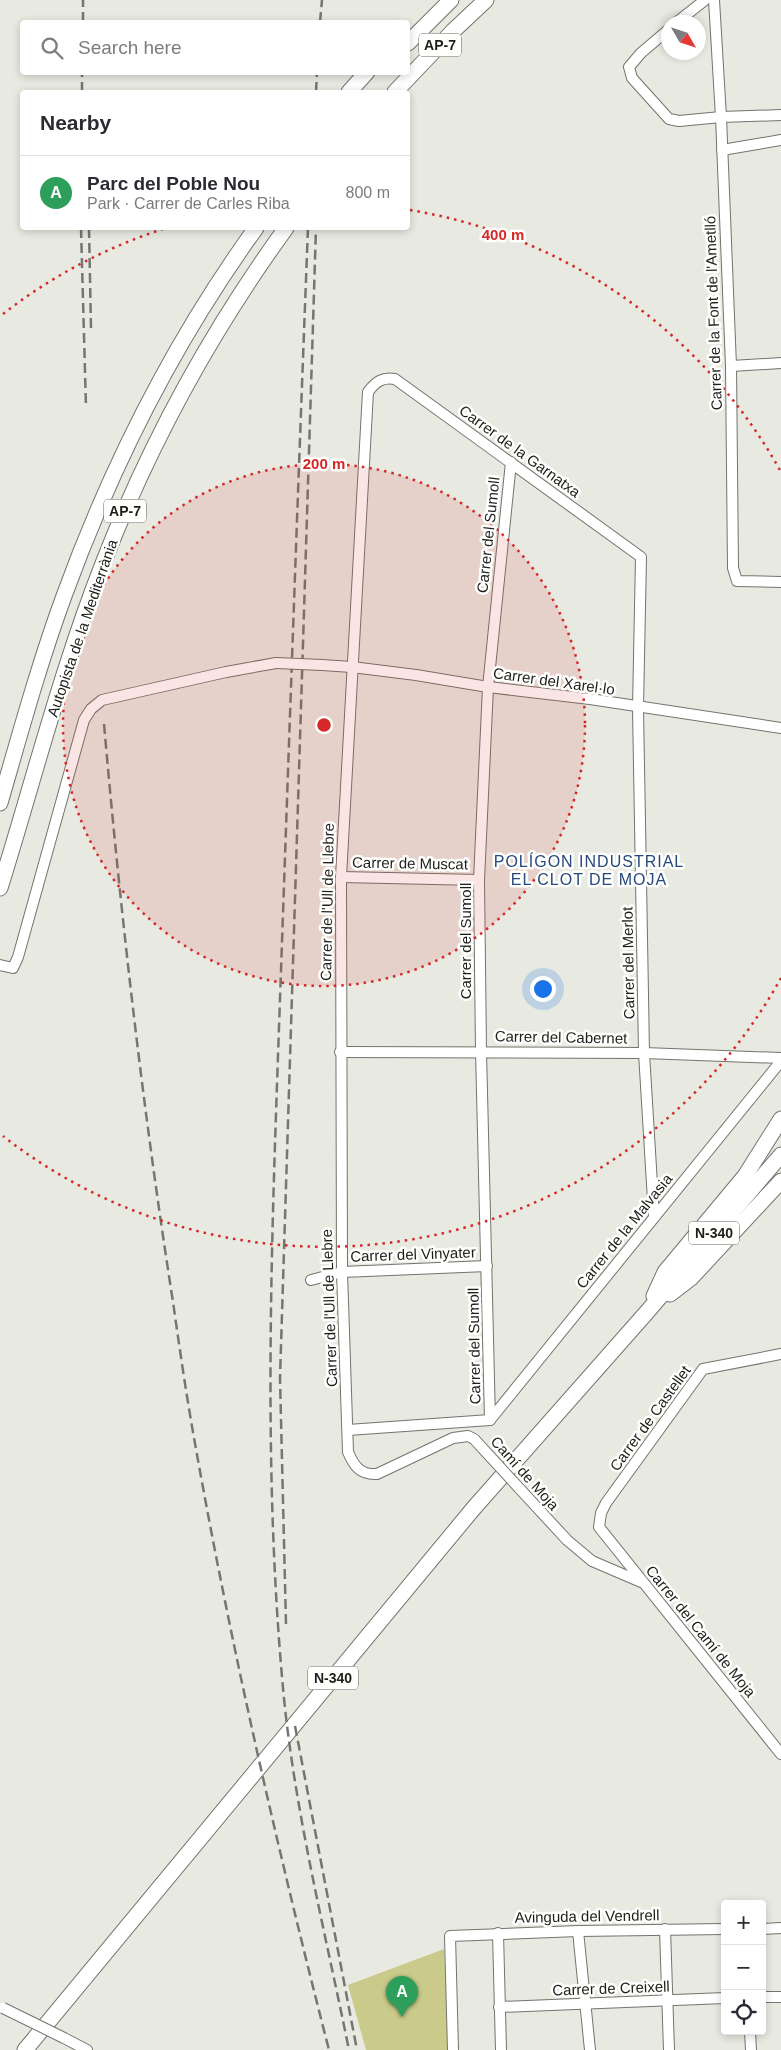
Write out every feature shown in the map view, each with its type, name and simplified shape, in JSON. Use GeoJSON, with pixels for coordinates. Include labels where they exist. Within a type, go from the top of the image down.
{"type":"FeatureCollection","features":[{"type":"Feature","properties":{"kind":"highway"},"geometry":{"type":"LineString","coordinates":[[410,28],[437,0]]}},
{"type":"Feature","properties":{"kind":"highway","name":"AP-7"},"geometry":{"type":"LineString","coordinates":[[410,41],[451,0]]}},
{"type":"Feature","properties":{"kind":"highway","name":"AP-7"},"geometry":{"type":"LineString","coordinates":[[397,90],[453,31],[486,0]]}},
{"type":"Feature","properties":{"kind":"highway"},"geometry":{"type":"LineString","coordinates":[[351,90],[365,75]]}},
{"type":"Feature","properties":{"kind":"highway"},"geometry":{"type":"LineString","coordinates":[[365,90],[377,75]]}},
{"type":"Feature","properties":{"kind":"highway","name":"Autopista de la Mediterrània"},"geometry":{"type":"LineString","coordinates":[[0,803],[40,668],[64,597],[109,486],[172,360],[199,314],[255,230]]}},
{"type":"Feature","properties":{"kind":"highway","name":"Autopista de la Mediterrània"},"geometry":{"type":"LineString","coordinates":[[0,888],[61,683],[86,607],[119,525],[168,421],[194,373],[244,290],[285,230]]}},
{"type":"Feature","properties":{"kind":"highway"},"geometry":{"type":"LineString","coordinates":[[647,1312],[665,1272],[745,1176],[781,1119]]}},
{"type":"Feature","properties":{"kind":"highway","name":"N-340"},"geometry":{"type":"LineString","coordinates":[[25,2050],[473,1509],[647,1312],[781,1155]]}},
{"type":"Feature","properties":{"kind":"highway"},"geometry":{"type":"LineString","coordinates":[[647,1312],[691,1278],[781,1181]]}},
{"type":"Feature","properties":{"kind":"street"},"geometry":{"type":"LineString","coordinates":[[686,15],[705,0]]}},
{"type":"Feature","properties":{"kind":"street","name":"Carrer de la Font de l'Ametlló"},"geometry":{"type":"LineString","coordinates":[[714,0],[721,117],[731,366],[733,568],[737,581],[781,582]]}},
{"type":"Feature","properties":{"kind":"street"},"geometry":{"type":"LineString","coordinates":[[661,36],[640,53],[629,67],[632,78],[669,119],[679,121],[781,114]]}},
{"type":"Feature","properties":{"kind":"street"},"geometry":{"type":"LineString","coordinates":[[722,150],[781,140]]}},
{"type":"Feature","properties":{"kind":"street"},"geometry":{"type":"LineString","coordinates":[[731,366],[781,363]]}},
{"type":"Feature","properties":{"kind":"street","name":"Carrer de la Garnatxa"},"geometry":{"type":"LineString","coordinates":[[379,380],[388,378],[395,380],[641,557]]}},
{"type":"Feature","properties":{"kind":"street","name":"Carrer de l'Ull de Llebre"},"geometry":{"type":"LineString","coordinates":[[348,1430],[342,1272],[341,877],[368,392],[379,380]]}},
{"type":"Feature","properties":{"kind":"street","name":"Carrer del Sumoll"},"geometry":{"type":"LineString","coordinates":[[490,1420],[479,880],[488,687],[511,462]]}},
{"type":"Feature","properties":{"kind":"street","name":"Carrer del Merlot"},"geometry":{"type":"LineString","coordinates":[[641,557],[638,708],[644,1053],[654,1217]]}},
{"type":"Feature","properties":{"kind":"street","name":"Carrer del Xarel·lo"},"geometry":{"type":"LineString","coordinates":[[0,965],[12,968],[18,957],[84,720],[91,709],[102,700],[226,672],[276,663],[352,666],[781,728]]}},
{"type":"Feature","properties":{"kind":"street","name":"Carrer de Muscat"},"geometry":{"type":"LineString","coordinates":[[341,877],[479,880]]}},
{"type":"Feature","properties":{"kind":"street","name":"Carrer del Cabernet"},"geometry":{"type":"LineString","coordinates":[[340,1052],[644,1053],[781,1058]]}},
{"type":"Feature","properties":{"kind":"street","name":"Carrer de la Malvasia"},"geometry":{"type":"LineString","coordinates":[[490,1420],[781,1061]]}},
{"type":"Feature","properties":{"kind":"street","name":"Carrer del Vinyater"},"geometry":{"type":"LineString","coordinates":[[311,1280],[342,1272],[487,1266]]}},
{"type":"Feature","properties":{"kind":"street","name":"Carrer de Castellet"},"geometry":{"type":"LineString","coordinates":[[599,1527],[601,1513],[606,1503],[703,1369],[781,1354]]}},
{"type":"Feature","properties":{"kind":"street"},"geometry":{"type":"LineString","coordinates":[[348,1430],[490,1420]]}},
{"type":"Feature","properties":{"kind":"street","name":"Camí de Moja"},"geometry":{"type":"LineString","coordinates":[[348,1430],[348,1452],[352,1463],[359,1470],[368,1474],[376,1474],[453,1438],[468,1436],[474,1439],[567,1540],[592,1561],[644,1584]]}},
{"type":"Feature","properties":{"kind":"street","name":"Carrer del Camí de Moja"},"geometry":{"type":"LineString","coordinates":[[599,1527],[781,1754]]}},
{"type":"Feature","properties":{"kind":"street"},"geometry":{"type":"LineString","coordinates":[[766,1929],[781,1928]]}},
{"type":"Feature","properties":{"kind":"street","name":"Avinguda del Vendrell"},"geometry":{"type":"LineString","coordinates":[[453,2050],[450,1936],[498,1933],[721,1929]]}},
{"type":"Feature","properties":{"kind":"street"},"geometry":{"type":"LineString","coordinates":[[665,1930],[669,2050]]}},
{"type":"Feature","properties":{"kind":"street"},"geometry":{"type":"LineString","coordinates":[[578,1931],[590,2050]]}},
{"type":"Feature","properties":{"kind":"street"},"geometry":{"type":"LineString","coordinates":[[498,1933],[501,2050]]}},
{"type":"Feature","properties":{"kind":"street"},"geometry":{"type":"LineString","coordinates":[[766,1997],[781,1997]]}},
{"type":"Feature","properties":{"kind":"street","name":"Carrer de Creixell"},"geometry":{"type":"LineString","coordinates":[[499,2007],[721,1998]]}},
{"type":"Feature","properties":{"kind":"street"},"geometry":{"type":"LineString","coordinates":[[1,2008],[87,2050]]}},
{"type":"Feature","properties":{"kind":"street"},"geometry":{"type":"LineString","coordinates":[[750,2035],[750,2050]]}},
{"type":"Feature","properties":{"kind":"green space"},"geometry":{"type":"Polygon","coordinates":[[[444,1949],[449,2050],[366,2050],[348,1985],[444,1949]]]}},
{"type":"Feature","properties":{"kind":"railway"},"geometry":{"type":"LineString","coordinates":[[83,0],[83,20]]}},
{"type":"Feature","properties":{"kind":"railway"},"geometry":{"type":"LineString","coordinates":[[320,20],[322,0]]}},
{"type":"Feature","properties":{"kind":"railway"},"geometry":{"type":"LineString","coordinates":[[82,75],[82,90]]}},
{"type":"Feature","properties":{"kind":"railway"},"geometry":{"type":"LineString","coordinates":[[316,90],[317,75]]}},
{"type":"Feature","properties":{"kind":"railway"},"geometry":{"type":"LineString","coordinates":[[81,230],[86,407]]}},
{"type":"Feature","properties":{"kind":"railway"},"geometry":{"type":"LineString","coordinates":[[89,230],[91,329]]}},
{"type":"Feature","properties":{"kind":"railway"},"geometry":{"type":"LineString","coordinates":[[308,230],[274,1171],[271,1430],[277,1602],[288,1733],[302,1824],[349,2050]]}},
{"type":"Feature","properties":{"kind":"railway"},"geometry":{"type":"LineString","coordinates":[[286,1624],[280,1378],[316,230]]}},
{"type":"Feature","properties":{"kind":"railway"},"geometry":{"type":"LineString","coordinates":[[104,724],[125,942],[142,1086],[190,1412],[240,1675],[292,1901],[329,2050]]}},
{"type":"Feature","properties":{"kind":"railway"},"geometry":{"type":"LineString","coordinates":[[295,1726],[357,2050]]}},
{"type":"Feature","properties":{"kind":"place","name":"Parc del Poble Nou"},"geometry":{"type":"Point","coordinates":[402,2017]}},
{"type":"Feature","properties":{"kind":"district","name":"POLÍGON INDUSTRIAL EL CLOT DE MOJA"},"geometry":{"type":"Point","coordinates":[589,870]}}]}
